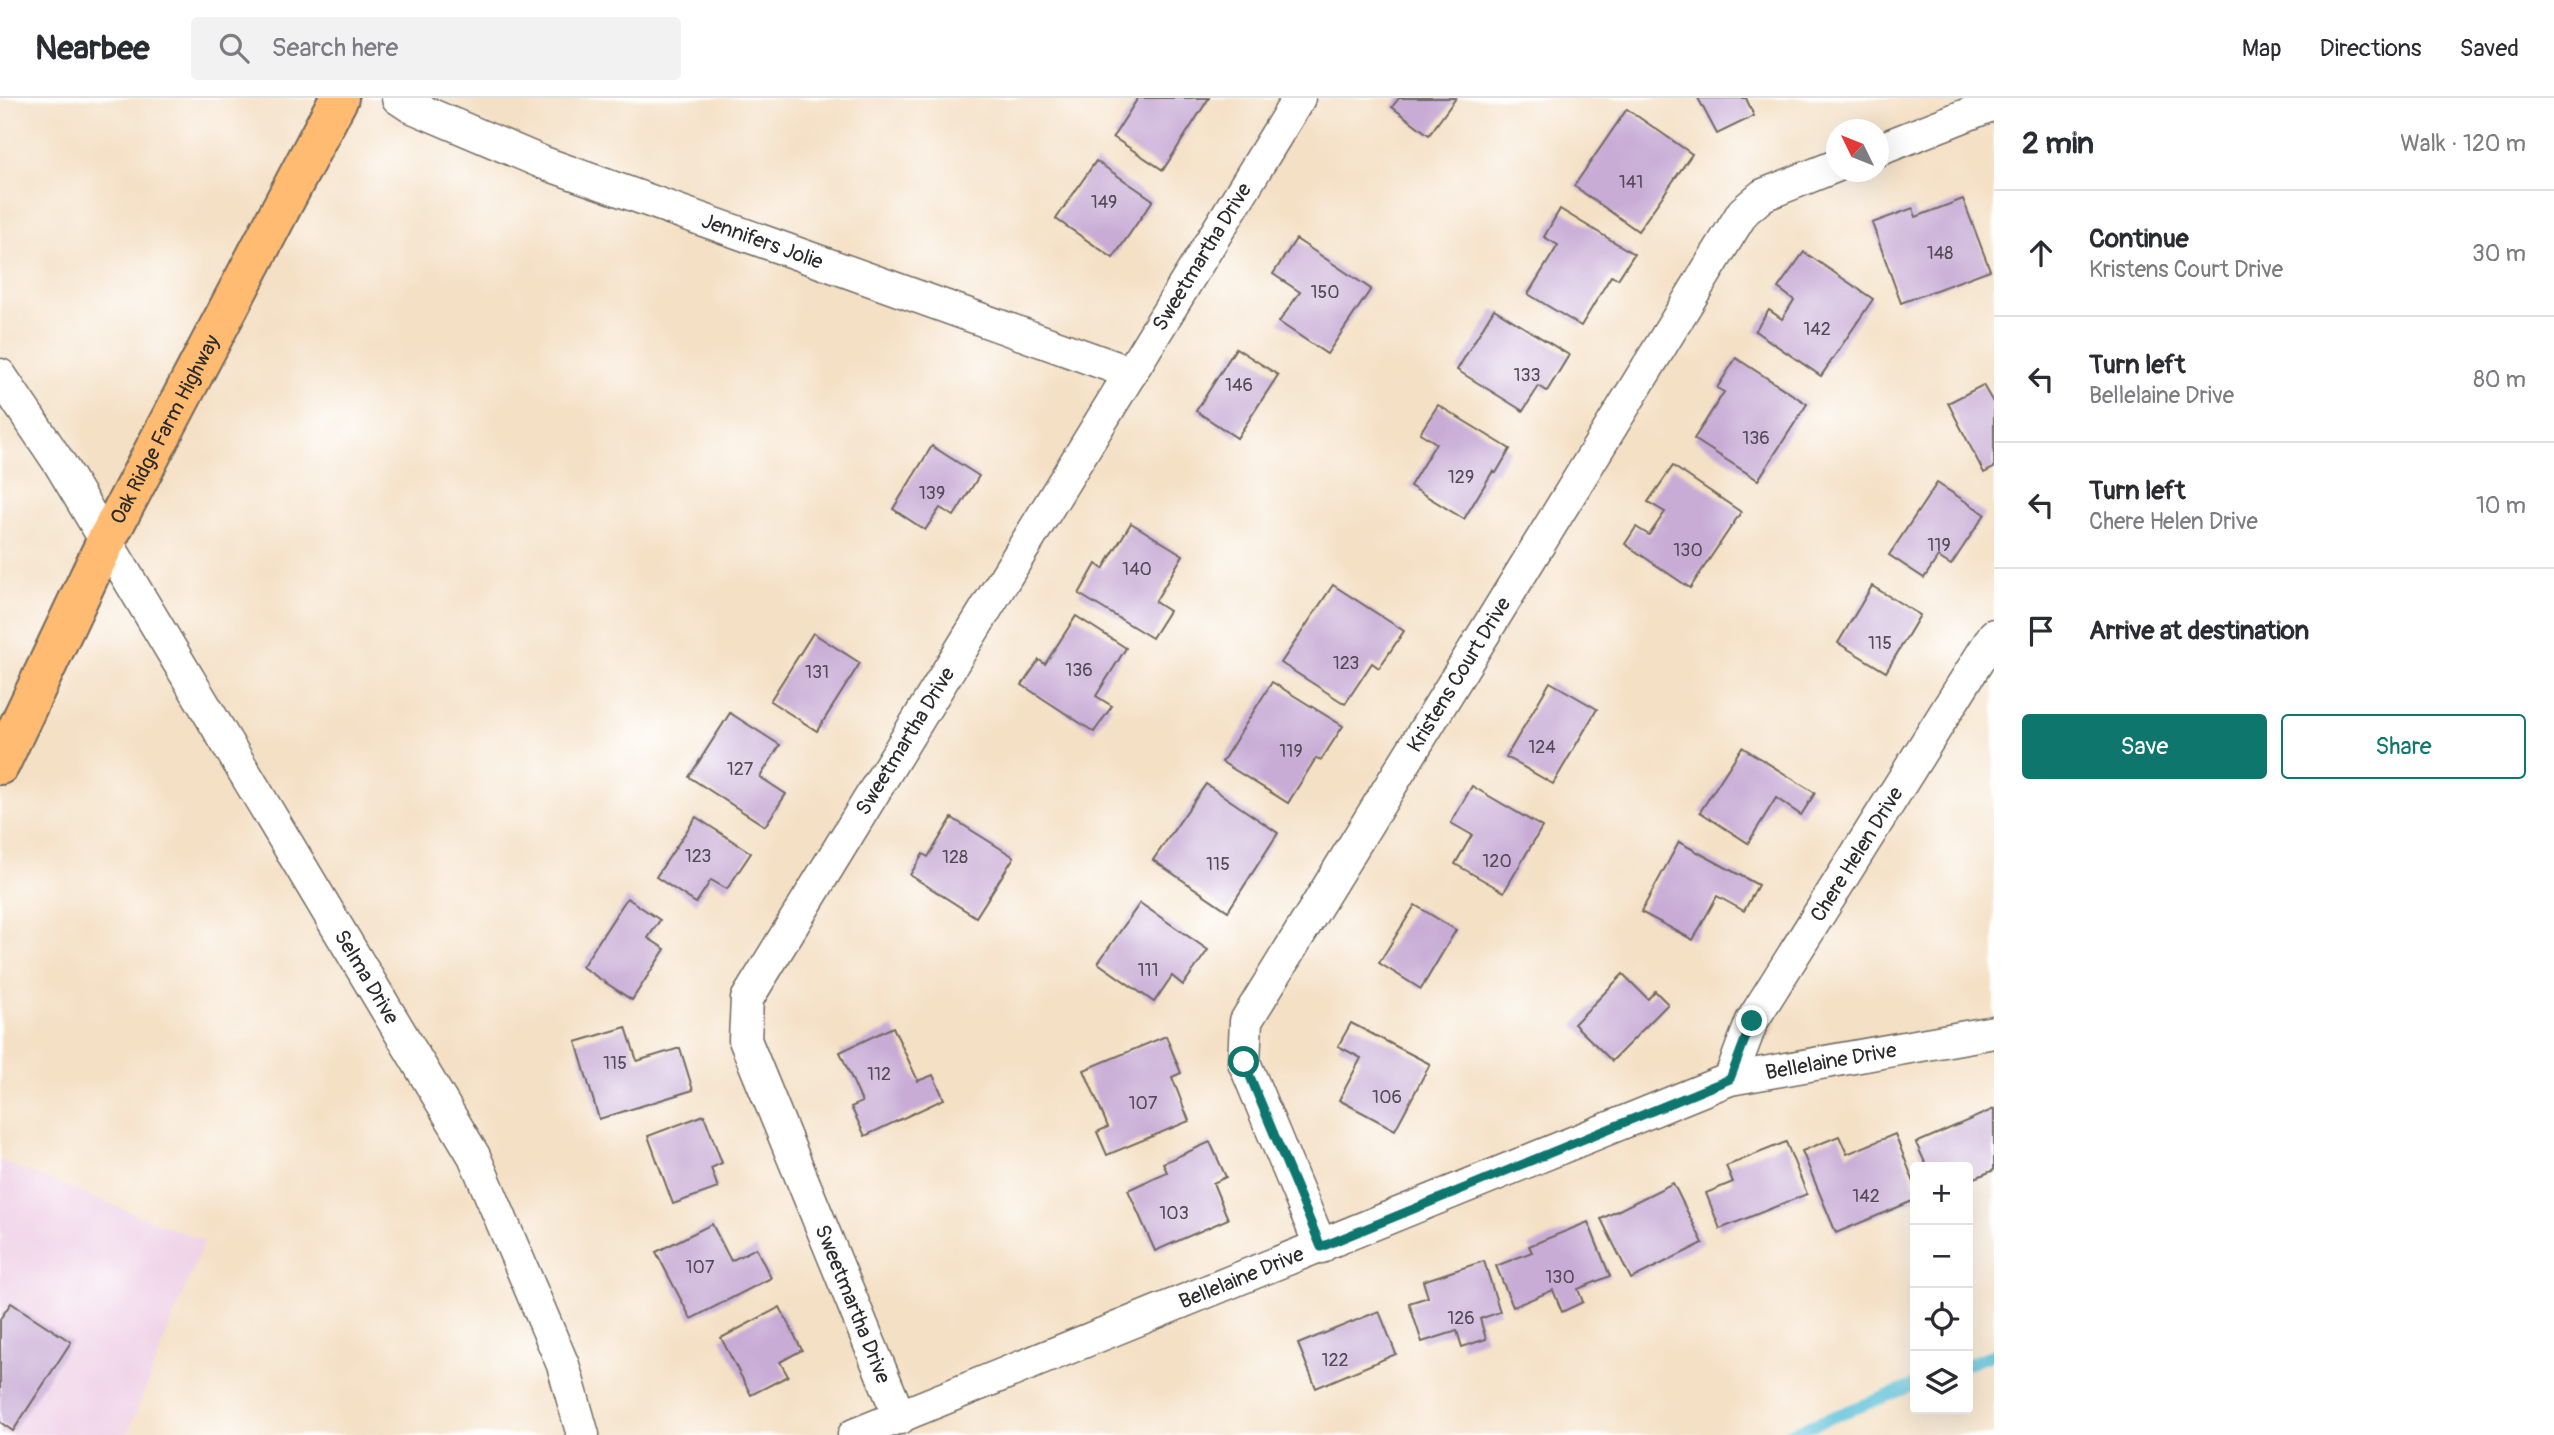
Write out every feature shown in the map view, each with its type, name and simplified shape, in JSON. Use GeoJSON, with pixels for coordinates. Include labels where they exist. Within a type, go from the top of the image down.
{"type":"FeatureCollection","features":[{"type":"Feature","properties":{"kind":"main road","name":"Oak Ridge Farm Highway"},"geometry":{"type":"LineString","coordinates":[[0,765],[105,543],[339,98]]}},
{"type":"Feature","properties":{"kind":"street","name":"Jennifers Jolie"},"geometry":{"type":"LineString","coordinates":[[398,98],[410,106],[544,163],[1130,373]]}},
{"type":"Feature","properties":{"kind":"street","name":"Sweetmartha Drive"},"geometry":{"type":"LineString","coordinates":[[900,1418],[745,1040],[747,999],[1299,98]]}},
{"type":"Feature","properties":{"kind":"street"},"geometry":{"type":"LineString","coordinates":[[1889,146],[1994,104]]}},
{"type":"Feature","properties":{"kind":"street","name":"Kristens Court Drive"},"geometry":{"type":"LineString","coordinates":[[1321,1247],[1244,1062],[1247,1021],[1743,212],[1763,195],[1826,170]]}},
{"type":"Feature","properties":{"kind":"street","name":"Selma Drive"},"geometry":{"type":"LineString","coordinates":[[0,374],[60,464],[474,1156],[563,1365],[583,1435]]}},
{"type":"Feature","properties":{"kind":"street","name":"Chere Helen Drive"},"geometry":{"type":"LineString","coordinates":[[1730,1079],[1752,1021],[1994,635]]}},
{"type":"Feature","properties":{"kind":"street","name":"Bellelaine Drive"},"geometry":{"type":"LineString","coordinates":[[853,1435],[1730,1079],[1994,1032]]}},
{"type":"Feature","properties":{"kind":"shaded area"},"geometry":{"type":"Polygon","coordinates":[[[0,1161],[204,1241],[127,1435],[0,1435],[0,1161]]]}},
{"type":"Feature","properties":{"kind":"building"},"geometry":{"type":"Polygon","coordinates":[[[1138,98],[1209,98],[1163,170],[1113,137],[1138,98]]]}},
{"type":"Feature","properties":{"kind":"building"},"geometry":{"type":"Polygon","coordinates":[[[1399,98],[1456,98],[1429,135],[1392,107],[1399,98]]]}},
{"type":"Feature","properties":{"kind":"building"},"geometry":{"type":"Polygon","coordinates":[[[1698,98],[1746,98],[1754,116],[1717,134],[1698,98]]]}},
{"type":"Feature","properties":{"kind":"building"},"geometry":{"type":"Polygon","coordinates":[[[1627,109],[1692,154],[1638,231],[1574,186],[1627,109]]]}},
{"type":"Feature","properties":{"kind":"building"},"geometry":{"type":"Polygon","coordinates":[[[1096,161],[1153,200],[1113,258],[1056,219],[1096,161]]]}},
{"type":"Feature","properties":{"kind":"building"},"geometry":{"type":"Polygon","coordinates":[[[1963,199],[1990,270],[1901,303],[1872,223],[1913,208],[1916,217],[1963,199]]]}},
{"type":"Feature","properties":{"kind":"building"},"geometry":{"type":"Polygon","coordinates":[[[1560,209],[1634,254],[1618,279],[1611,276],[1581,326],[1528,294],[1558,245],[1544,237],[1560,209]]]}},
{"type":"Feature","properties":{"kind":"building"},"geometry":{"type":"Polygon","coordinates":[[[1296,239],[1371,289],[1327,354],[1279,322],[1300,292],[1273,274],[1296,239]]]}},
{"type":"Feature","properties":{"kind":"building"},"geometry":{"type":"Polygon","coordinates":[[[1804,252],[1873,299],[1821,376],[1755,331],[1769,310],[1782,319],[1794,300],[1778,288],[1804,252]]]}},
{"type":"Feature","properties":{"kind":"building"},"geometry":{"type":"Polygon","coordinates":[[[1494,309],[1569,355],[1547,391],[1539,386],[1523,411],[1457,370],[1494,309]]]}},
{"type":"Feature","properties":{"kind":"building"},"geometry":{"type":"Polygon","coordinates":[[[1236,348],[1278,375],[1237,438],[1196,411],[1236,348]]]}},
{"type":"Feature","properties":{"kind":"building"},"geometry":{"type":"Polygon","coordinates":[[[1736,358],[1807,404],[1758,480],[1694,439],[1724,392],[1717,388],[1736,358]]]}},
{"type":"Feature","properties":{"kind":"building"},"geometry":{"type":"Polygon","coordinates":[[[1983,385],[1994,404],[1994,468],[1984,473],[1948,403],[1983,385]]]}},
{"type":"Feature","properties":{"kind":"building"},"geometry":{"type":"Polygon","coordinates":[[[1438,405],[1510,449],[1496,473],[1493,471],[1464,519],[1410,486],[1436,443],[1420,433],[1438,405]]]}},
{"type":"Feature","properties":{"kind":"building"},"geometry":{"type":"Polygon","coordinates":[[[932,446],[979,476],[954,516],[940,508],[925,530],[893,509],[932,446]]]}},
{"type":"Feature","properties":{"kind":"building"},"geometry":{"type":"Polygon","coordinates":[[[1673,466],[1741,512],[1690,588],[1625,544],[1636,527],[1649,535],[1665,512],[1648,502],[1673,466]]]}},
{"type":"Feature","properties":{"kind":"building"},"geometry":{"type":"Polygon","coordinates":[[[1937,483],[1985,514],[1951,565],[1938,557],[1924,578],[1889,555],[1937,483]]]}},
{"type":"Feature","properties":{"kind":"building"},"geometry":{"type":"Polygon","coordinates":[[[1131,523],[1183,555],[1155,602],[1169,611],[1152,638],[1079,594],[1096,564],[1103,569],[1131,523]]]}},
{"type":"Feature","properties":{"kind":"building"},"geometry":{"type":"Polygon","coordinates":[[[1333,585],[1404,631],[1379,668],[1372,663],[1345,704],[1281,663],[1333,585]]]}},
{"type":"Feature","properties":{"kind":"building"},"geometry":{"type":"Polygon","coordinates":[[[1872,586],[1920,615],[1886,672],[1838,643],[1872,586]]]}},
{"type":"Feature","properties":{"kind":"building"},"geometry":{"type":"Polygon","coordinates":[[[1076,616],[1126,648],[1096,696],[1112,706],[1094,732],[1022,685],[1039,660],[1045,664],[1076,616]]]}},
{"type":"Feature","properties":{"kind":"building"},"geometry":{"type":"Polygon","coordinates":[[[813,633],[860,663],[817,731],[770,701],[813,633]]]}},
{"type":"Feature","properties":{"kind":"building"},"geometry":{"type":"Polygon","coordinates":[[[1272,682],[1343,726],[1321,760],[1316,758],[1288,803],[1222,762],[1272,682]]]}},
{"type":"Feature","properties":{"kind":"building"},"geometry":{"type":"Polygon","coordinates":[[[1550,682],[1597,709],[1553,784],[1506,757],[1550,682]]]}},
{"type":"Feature","properties":{"kind":"building"},"geometry":{"type":"Polygon","coordinates":[[[730,713],[780,745],[760,777],[786,794],[765,826],[689,777],[730,713]]]}},
{"type":"Feature","properties":{"kind":"building"},"geometry":{"type":"Polygon","coordinates":[[[1742,747],[1815,793],[1801,815],[1776,798],[1748,843],[1700,812],[1742,747]]]}},
{"type":"Feature","properties":{"kind":"building"},"geometry":{"type":"Polygon","coordinates":[[[1206,784],[1278,833],[1228,911],[1153,860],[1206,784]]]}},
{"type":"Feature","properties":{"kind":"building"},"geometry":{"type":"Polygon","coordinates":[[[1472,786],[1542,827],[1504,892],[1455,864],[1472,835],[1451,823],[1472,786]]]}},
{"type":"Feature","properties":{"kind":"building"},"geometry":{"type":"Polygon","coordinates":[[[696,817],[751,853],[727,889],[711,880],[696,903],[656,877],[696,817]]]}},
{"type":"Feature","properties":{"kind":"building"},"geometry":{"type":"Polygon","coordinates":[[[952,818],[1014,857],[976,917],[910,875],[923,854],[928,857],[952,818]]]}},
{"type":"Feature","properties":{"kind":"building"},"geometry":{"type":"Polygon","coordinates":[[[1679,842],[1758,885],[1744,911],[1717,896],[1693,940],[1641,912],[1679,842]]]}},
{"type":"Feature","properties":{"kind":"building"},"geometry":{"type":"Polygon","coordinates":[[[627,898],[660,920],[648,938],[665,949],[632,1000],[582,967],[627,898]]]}},
{"type":"Feature","properties":{"kind":"building"},"geometry":{"type":"Polygon","coordinates":[[[1140,903],[1208,950],[1183,985],[1172,976],[1154,1002],[1098,963],[1140,903]]]}},
{"type":"Feature","properties":{"kind":"building"},"geometry":{"type":"Polygon","coordinates":[[[1415,905],[1456,930],[1421,989],[1379,963],[1415,905]]]}},
{"type":"Feature","properties":{"kind":"building"},"geometry":{"type":"Polygon","coordinates":[[[1623,974],[1648,999],[1655,991],[1668,1004],[1612,1061],[1574,1024],[1623,974]]]}},
{"type":"Feature","properties":{"kind":"building"},"geometry":{"type":"Polygon","coordinates":[[[1351,1023],[1430,1064],[1395,1130],[1339,1100],[1361,1058],[1338,1046],[1351,1023]]]}},
{"type":"Feature","properties":{"kind":"building"},"geometry":{"type":"Polygon","coordinates":[[[626,1027],[637,1061],[680,1048],[693,1090],[599,1119],[576,1042],[626,1027]]]}},
{"type":"Feature","properties":{"kind":"building"},"geometry":{"type":"Polygon","coordinates":[[[893,1027],[918,1081],[933,1075],[944,1099],[865,1136],[851,1107],[862,1102],[840,1052],[893,1027]]]}},
{"type":"Feature","properties":{"kind":"building"},"geometry":{"type":"Polygon","coordinates":[[[1166,1036],[1181,1073],[1172,1077],[1189,1121],[1107,1155],[1097,1132],[1108,1127],[1084,1070],[1166,1036]]]}},
{"type":"Feature","properties":{"kind":"building"},"geometry":{"type":"Polygon","coordinates":[[[1994,1109],[1994,1170],[1973,1179],[1973,1162],[1925,1162],[1916,1143],[1994,1109]]]}},
{"type":"Feature","properties":{"kind":"building"},"geometry":{"type":"Polygon","coordinates":[[[704,1115],[722,1163],[711,1168],[718,1188],[673,1204],[648,1136],[704,1115]]]}},
{"type":"Feature","properties":{"kind":"building"},"geometry":{"type":"Polygon","coordinates":[[[1895,1134],[1910,1172],[1910,1202],[1836,1233],[1802,1151],[1839,1136],[1847,1154],[1895,1134]]]}},
{"type":"Feature","properties":{"kind":"building"},"geometry":{"type":"Polygon","coordinates":[[[1210,1142],[1226,1177],[1213,1183],[1228,1219],[1155,1251],[1128,1190],[1167,1172],[1163,1163],[1210,1142]]]}},
{"type":"Feature","properties":{"kind":"building"},"geometry":{"type":"Polygon","coordinates":[[[1786,1142],[1807,1194],[1720,1229],[1706,1193],[1733,1182],[1726,1166],[1786,1142]]]}},
{"type":"Feature","properties":{"kind":"building"},"geometry":{"type":"Polygon","coordinates":[[[1673,1183],[1703,1243],[1631,1279],[1601,1219],[1673,1183]]]}},
{"type":"Feature","properties":{"kind":"building"},"geometry":{"type":"Polygon","coordinates":[[[1588,1222],[1610,1276],[1578,1289],[1583,1302],[1562,1312],[1553,1290],[1513,1307],[1496,1266],[1532,1252],[1529,1246],[1588,1222]]]}},
{"type":"Feature","properties":{"kind":"building"},"geometry":{"type":"Polygon","coordinates":[[[712,1224],[731,1261],[756,1248],[771,1278],[691,1319],[656,1252],[712,1224]]]}},
{"type":"Feature","properties":{"kind":"building"},"geometry":{"type":"Polygon","coordinates":[[[1484,1261],[1500,1312],[1480,1319],[1486,1339],[1462,1347],[1457,1331],[1422,1342],[1409,1303],[1428,1297],[1423,1281],[1484,1261]]]}},
{"type":"Feature","properties":{"kind":"building"},"geometry":{"type":"Polygon","coordinates":[[[11,1303],[71,1342],[13,1431],[0,1422],[0,1319],[11,1303]]]}},
{"type":"Feature","properties":{"kind":"building"},"geometry":{"type":"Polygon","coordinates":[[[780,1307],[802,1350],[780,1362],[788,1376],[751,1395],[721,1338],[780,1307]]]}},
{"type":"Feature","properties":{"kind":"building"},"geometry":{"type":"Polygon","coordinates":[[[1379,1311],[1396,1354],[1316,1388],[1298,1344],[1379,1311]]]}},
{"type":"Feature","properties":{"kind":"waterway"},"geometry":{"type":"LineString","coordinates":[[1973,1362],[1994,1354]]}},
{"type":"Feature","properties":{"kind":"waterway"},"geometry":{"type":"LineString","coordinates":[[1786,1435],[1910,1387]]}},
{"type":"Feature","properties":{"kind":"route"},"geometry":{"type":"LineString","coordinates":[[1244,1062],[1321,1247],[1730,1079],[1752,1021]]}}]}
